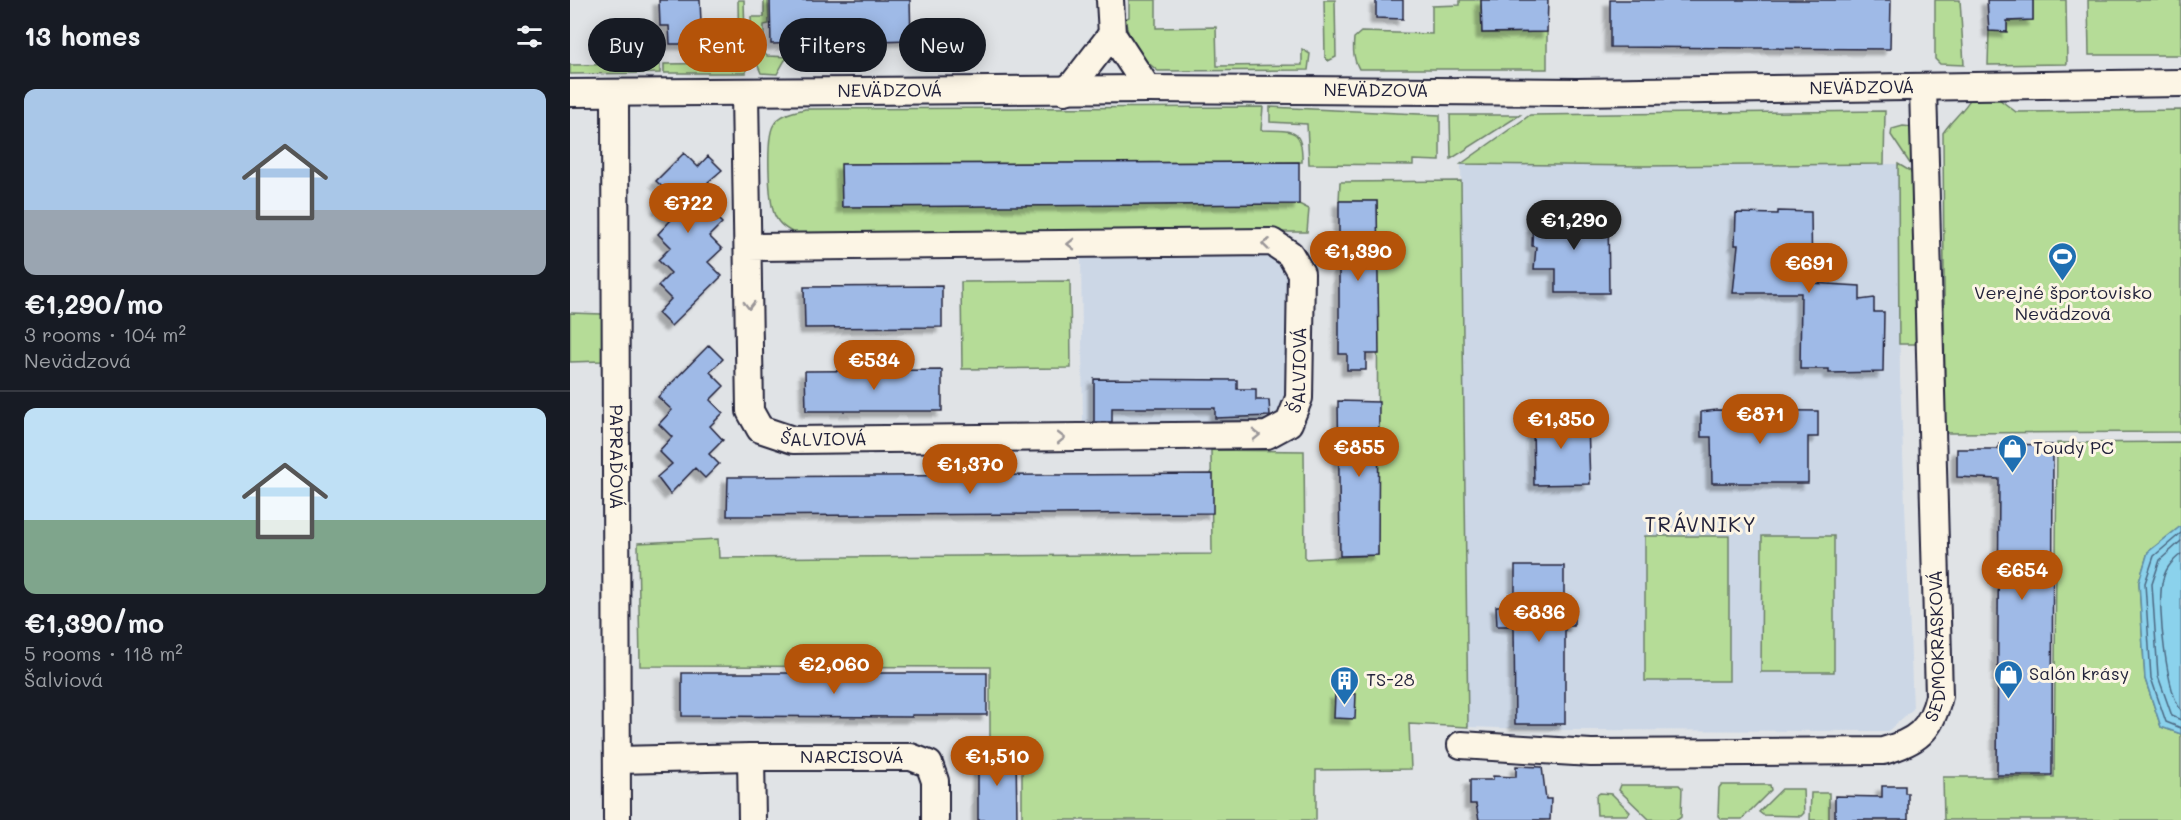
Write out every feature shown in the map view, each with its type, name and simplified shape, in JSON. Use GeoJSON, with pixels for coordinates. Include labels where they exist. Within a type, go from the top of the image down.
{"type":"FeatureCollection","features":[{"type":"Feature","properties":{"kind":"street"},"geometry":{"type":"LineString","coordinates":[[1110,0],[1112,34],[1148,89]]}},
{"type":"Feature","properties":{"kind":"street"},"geometry":{"type":"LineString","coordinates":[[1065,91],[1112,34]]}},
{"type":"Feature","properties":{"kind":"street","name":"NEVÄDZOVÁ"},"geometry":{"type":"LineString","coordinates":[[570,93],[1148,89],[1600,92],[2181,83]]}},
{"type":"Feature","properties":{"kind":"street","name":"SEDMOKRÁSKOVÁ"},"geometry":{"type":"LineString","coordinates":[[1461,745],[1591,753],[1883,751],[1918,737],[1935,716],[1939,696],[1923,87]]}},
{"type":"Feature","properties":{"kind":"street","name":"ŠALVIOVÁ"},"geometry":{"type":"LineString","coordinates":[[745,93],[750,411],[760,429],[793,440],[1267,435],[1289,423],[1299,398],[1301,273],[1290,254],[1272,242],[749,247]]}},
{"type":"Feature","properties":{"kind":"street","name":"PAPRAĎOVÁ"},"geometry":{"type":"LineString","coordinates":[[615,94],[617,820]]}},
{"type":"Feature","properties":{"kind":"street"},"geometry":{"type":"LineString","coordinates":[[751,757],[752,820]]}},
{"type":"Feature","properties":{"kind":"street","name":"NARCISOVÁ"},"geometry":{"type":"LineString","coordinates":[[617,760],[911,757],[929,764],[935,781],[936,820]]}},
{"type":"Feature","properties":{"kind":"shaded area"},"geometry":{"type":"Polygon","coordinates":[[[1461,164],[1644,166],[1898,164],[1900,377],[1913,709],[1888,731],[1566,730],[1468,727],[1461,164]]]}},
{"type":"Feature","properties":{"kind":"shaded area"},"geometry":{"type":"Polygon","coordinates":[[[1081,252],[1266,252],[1279,259],[1289,271],[1295,389],[1272,425],[1083,430],[1081,252]]]}},
{"type":"Feature","properties":{"kind":"green space"},"geometry":{"type":"Polygon","coordinates":[[[738,0],[744,0],[744,18],[738,18],[738,0]]]}},
{"type":"Feature","properties":{"kind":"green space"},"geometry":{"type":"Polygon","coordinates":[[[764,0],[768,0],[769,24],[767,24],[767,18],[751,17],[764,17],[764,0]]]}},
{"type":"Feature","properties":{"kind":"green space"},"geometry":{"type":"Polygon","coordinates":[[[1129,0],[1156,0],[1156,28],[1216,27],[1217,66],[1302,65],[1302,49],[1310,54],[1308,70],[1158,71],[1139,54],[1129,36],[1125,19],[1129,17],[1129,0]]]}},
{"type":"Feature","properties":{"kind":"green space"},"geometry":{"type":"Polygon","coordinates":[[[1324,0],[1335,0],[1336,57],[1328,61],[1325,57],[1324,0]]]}},
{"type":"Feature","properties":{"kind":"green space"},"geometry":{"type":"Polygon","coordinates":[[[1460,0],[1481,0],[1482,33],[1547,32],[1547,69],[1359,69],[1355,58],[1354,38],[1361,32],[1432,34],[1432,6],[1460,5],[1460,0]]]}},
{"type":"Feature","properties":{"kind":"green space"},"geometry":{"type":"Polygon","coordinates":[[[1935,0],[1960,0],[1964,65],[1940,64],[1935,59],[1935,0]]]}},
{"type":"Feature","properties":{"kind":"green space"},"geometry":{"type":"Polygon","coordinates":[[[2033,0],[2066,0],[2067,64],[1988,65],[1989,31],[2007,31],[2007,21],[2033,20],[2033,0]]]}},
{"type":"Feature","properties":{"kind":"green space"},"geometry":{"type":"Polygon","coordinates":[[[2088,0],[2181,0],[2181,55],[2089,55],[2088,0]]]}},
{"type":"Feature","properties":{"kind":"green space"},"geometry":{"type":"Polygon","coordinates":[[[767,56],[779,57],[777,74],[761,73],[767,72],[767,56]]]}},
{"type":"Feature","properties":{"kind":"green space"},"geometry":{"type":"Polygon","coordinates":[[[666,64],[678,64],[678,72],[746,73],[664,73],[666,64]]]}},
{"type":"Feature","properties":{"kind":"green space"},"geometry":{"type":"Polygon","coordinates":[[[570,65],[588,65],[588,72],[660,73],[570,74],[570,65]]]}},
{"type":"Feature","properties":{"kind":"green space","name":"Verejné športovisko Nevädzová"},"geometry":{"type":"Polygon","coordinates":[[[1991,93],[2016,112],[2181,110],[2181,432],[1945,433],[1943,133],[1971,98],[1991,93]]]}},
{"type":"Feature","properties":{"kind":"green space"},"geometry":{"type":"Polygon","coordinates":[[[1263,107],[1261,130],[1281,130],[1294,133],[1300,142],[1302,162],[842,164],[842,206],[1299,204],[1309,209],[1307,232],[794,233],[781,224],[773,210],[769,181],[769,155],[773,126],[783,116],[805,109],[1263,107]]]}},
{"type":"Feature","properties":{"kind":"green space"},"geometry":{"type":"Polygon","coordinates":[[[1270,107],[1440,115],[1440,161],[1413,160],[1413,165],[1309,164],[1307,124],[1270,122],[1270,107]]]}},
{"type":"Feature","properties":{"kind":"green space"},"geometry":{"type":"Polygon","coordinates":[[[1885,111],[1884,164],[1644,166],[1461,164],[1530,115],[1885,111]]]}},
{"type":"Feature","properties":{"kind":"green space"},"geometry":{"type":"Polygon","coordinates":[[[1450,115],[1520,115],[1451,159],[1450,115]]]}},
{"type":"Feature","properties":{"kind":"green space"},"geometry":{"type":"Polygon","coordinates":[[[1903,126],[1912,127],[1911,165],[1891,135],[1892,129],[1903,126]]]}},
{"type":"Feature","properties":{"kind":"green space"},"geometry":{"type":"Polygon","coordinates":[[[1898,164],[1910,171],[1915,182],[1916,344],[1899,344],[1898,164]]]}},
{"type":"Feature","properties":{"kind":"green space"},"geometry":{"type":"Polygon","coordinates":[[[1461,181],[1468,727],[1409,724],[1411,769],[1316,770],[1316,820],[1022,820],[1022,750],[990,750],[990,667],[640,666],[638,543],[718,539],[719,558],[1212,554],[1211,450],[1304,451],[1305,559],[1378,555],[1377,201],[1339,201],[1340,182],[1461,181]]]}},
{"type":"Feature","properties":{"kind":"green space"},"geometry":{"type":"Polygon","coordinates":[[[1070,281],[1071,368],[962,369],[961,282],[1070,281]]]}},
{"type":"Feature","properties":{"kind":"green space"},"geometry":{"type":"Polygon","coordinates":[[[570,313],[602,314],[602,361],[570,362],[570,313]]]}},
{"type":"Feature","properties":{"kind":"green space"},"geometry":{"type":"Polygon","coordinates":[[[2181,442],[2181,526],[2148,552],[2139,582],[2145,679],[2161,727],[2181,734],[2181,820],[1944,820],[1943,777],[2054,777],[2057,443],[2181,442]]]}},
{"type":"Feature","properties":{"kind":"green space"},"geometry":{"type":"Polygon","coordinates":[[[1645,536],[1729,536],[1729,681],[1645,681],[1645,536]]]}},
{"type":"Feature","properties":{"kind":"green space"},"geometry":{"type":"Polygon","coordinates":[[[1762,536],[1834,536],[1834,672],[1761,672],[1762,536]]]}},
{"type":"Feature","properties":{"kind":"green space"},"geometry":{"type":"Polygon","coordinates":[[[1621,785],[1679,785],[1682,788],[1681,817],[1677,820],[1649,819],[1619,790],[1621,785]]]}},
{"type":"Feature","properties":{"kind":"green space"},"geometry":{"type":"Polygon","coordinates":[[[1721,785],[1770,785],[1771,790],[1742,819],[1721,819],[1718,816],[1721,785]]]}},
{"type":"Feature","properties":{"kind":"green space"},"geometry":{"type":"Polygon","coordinates":[[[1782,789],[1803,789],[1804,813],[1801,816],[1763,815],[1759,812],[1782,789]]]}},
{"type":"Feature","properties":{"kind":"green space"},"geometry":{"type":"Polygon","coordinates":[[[1600,793],[1612,794],[1630,812],[1628,815],[1597,815],[1596,796],[1600,793]]]}},
{"type":"Feature","properties":{"kind":"green space"},"geometry":{"type":"Polygon","coordinates":[[[1811,793],[1829,793],[1829,820],[1810,820],[1811,793]]]}},
{"type":"Feature","properties":{"kind":"water"},"geometry":{"type":"Polygon","coordinates":[[[2181,526],[2181,734],[2161,727],[2145,679],[2139,582],[2148,552],[2181,526]]]}},
{"type":"Feature","properties":{"kind":"building"},"geometry":{"type":"Polygon","coordinates":[[[659,0],[700,0],[701,18],[678,18],[678,44],[670,44],[666,18],[660,18],[659,0]]]}},
{"type":"Feature","properties":{"kind":"building"},"geometry":{"type":"Polygon","coordinates":[[[770,0],[910,0],[910,18],[899,18],[899,40],[887,41],[887,18],[779,18],[779,44],[771,44],[770,0]]]}},
{"type":"Feature","properties":{"kind":"building"},"geometry":{"type":"Polygon","coordinates":[[[1376,0],[1403,0],[1403,19],[1376,18],[1376,0]]]}},
{"type":"Feature","properties":{"kind":"building"},"geometry":{"type":"Polygon","coordinates":[[[1481,0],[1548,0],[1547,32],[1482,33],[1481,0]]]}},
{"type":"Feature","properties":{"kind":"building"},"geometry":{"type":"Polygon","coordinates":[[[1610,0],[1891,0],[1890,49],[1610,47],[1610,0]]]}},
{"type":"Feature","properties":{"kind":"building"},"geometry":{"type":"Polygon","coordinates":[[[1987,0],[2033,0],[2033,20],[2007,21],[2007,32],[1989,31],[1987,0]]]}},
{"type":"Feature","properties":{"kind":"building"},"geometry":{"type":"Polygon","coordinates":[[[684,153],[698,167],[708,156],[722,170],[708,182],[721,196],[708,209],[722,223],[709,236],[722,249],[708,262],[722,276],[671,326],[658,313],[671,299],[658,286],[671,273],[658,260],[671,247],[658,234],[671,220],[658,207],[670,194],[656,181],[684,153]]]}},
{"type":"Feature","properties":{"kind":"building"},"geometry":{"type":"Polygon","coordinates":[[[1299,162],[1299,204],[842,207],[841,164],[1299,162]]]}},
{"type":"Feature","properties":{"kind":"building"},"geometry":{"type":"Polygon","coordinates":[[[1339,201],[1377,201],[1379,354],[1366,354],[1366,370],[1347,370],[1347,354],[1339,354],[1339,201]]]}},
{"type":"Feature","properties":{"kind":"building"},"geometry":{"type":"Polygon","coordinates":[[[1778,211],[1811,212],[1812,283],[1860,286],[1860,300],[1874,298],[1874,312],[1884,312],[1883,372],[1829,373],[1829,369],[1800,369],[1801,293],[1733,293],[1738,245],[1735,245],[1736,213],[1778,214],[1778,211]]]}},
{"type":"Feature","properties":{"kind":"building"},"geometry":{"type":"Polygon","coordinates":[[[1576,213],[1608,214],[1609,293],[1556,293],[1556,269],[1534,269],[1536,247],[1532,246],[1533,214],[1576,216],[1576,213]]]}},
{"type":"Feature","properties":{"kind":"building"},"geometry":{"type":"Polygon","coordinates":[[[942,286],[942,327],[805,328],[804,287],[942,286]]]}},
{"type":"Feature","properties":{"kind":"building"},"geometry":{"type":"Polygon","coordinates":[[[709,345],[723,359],[710,372],[724,386],[710,400],[723,413],[710,426],[723,440],[709,454],[719,464],[705,478],[695,468],[670,494],[657,477],[672,464],[659,451],[672,437],[659,424],[672,410],[658,397],[709,345]]]}},
{"type":"Feature","properties":{"kind":"building"},"geometry":{"type":"Polygon","coordinates":[[[942,370],[942,411],[806,411],[805,371],[942,370]]]}},
{"type":"Feature","properties":{"kind":"building"},"geometry":{"type":"Polygon","coordinates":[[[1094,379],[1237,380],[1237,389],[1256,389],[1256,400],[1269,400],[1270,416],[1215,418],[1215,408],[1112,408],[1112,422],[1094,422],[1094,379]]]}},
{"type":"Feature","properties":{"kind":"building"},"geometry":{"type":"Polygon","coordinates":[[[1338,401],[1379,402],[1378,555],[1340,556],[1338,401]]]}},
{"type":"Feature","properties":{"kind":"building"},"geometry":{"type":"Polygon","coordinates":[[[1717,410],[1818,411],[1818,437],[1808,437],[1808,483],[1712,483],[1711,437],[1701,437],[1701,412],[1717,410]]]}},
{"type":"Feature","properties":{"kind":"building"},"geometry":{"type":"Polygon","coordinates":[[[1579,412],[1579,424],[1588,424],[1590,484],[1534,485],[1533,425],[1540,425],[1540,413],[1579,412]]]}},
{"type":"Feature","properties":{"kind":"building"},"geometry":{"type":"Polygon","coordinates":[[[1999,444],[2053,445],[2052,775],[1997,775],[1999,479],[1957,477],[1957,449],[1998,449],[1999,444]]]}},
{"type":"Feature","properties":{"kind":"building"},"geometry":{"type":"Polygon","coordinates":[[[1213,474],[1213,513],[727,516],[728,477],[1213,474]]]}},
{"type":"Feature","properties":{"kind":"building"},"geometry":{"type":"Polygon","coordinates":[[[1515,566],[1564,566],[1564,606],[1574,606],[1574,626],[1565,626],[1565,724],[1515,724],[1514,626],[1497,626],[1496,606],[1515,606],[1515,566]]]}},
{"type":"Feature","properties":{"kind":"building"},"geometry":{"type":"Polygon","coordinates":[[[682,673],[987,673],[987,715],[682,716],[682,673]]]}},
{"type":"Feature","properties":{"kind":"building","name":"TS-28"},"geometry":{"type":"Polygon","coordinates":[[[1335,694],[1356,694],[1355,719],[1334,718],[1335,694]]]}},
{"type":"Feature","properties":{"kind":"building"},"geometry":{"type":"Polygon","coordinates":[[[978,754],[1016,754],[1017,820],[978,820],[978,754]]]}},
{"type":"Feature","properties":{"kind":"building"},"geometry":{"type":"Polygon","coordinates":[[[1516,766],[1542,767],[1546,799],[1551,799],[1550,820],[1479,820],[1476,804],[1470,804],[1470,780],[1493,780],[1493,776],[1516,777],[1516,766]]]}},
{"type":"Feature","properties":{"kind":"building"},"geometry":{"type":"Polygon","coordinates":[[[1882,786],[1905,786],[1905,793],[1908,793],[1908,820],[1835,820],[1835,796],[1882,797],[1882,786]]]}},
{"type":"Feature","properties":{"kind":"place","name":"Verejné športovisko Nevädzová"},"geometry":{"type":"Point","coordinates":[2063,282]}},
{"type":"Feature","properties":{"kind":"place","name":"Toudy PC"},"geometry":{"type":"Point","coordinates":[2012,474]}},
{"type":"Feature","properties":{"kind":"place","name":"Salón krásy"},"geometry":{"type":"Point","coordinates":[2008,700]}},
{"type":"Feature","properties":{"kind":"place","name":"TS-28"},"geometry":{"type":"Point","coordinates":[1345,706]}},
{"type":"Feature","properties":{"kind":"district","name":"TRÁVNIKY"},"geometry":{"type":"Point","coordinates":[1701,525]}}]}
